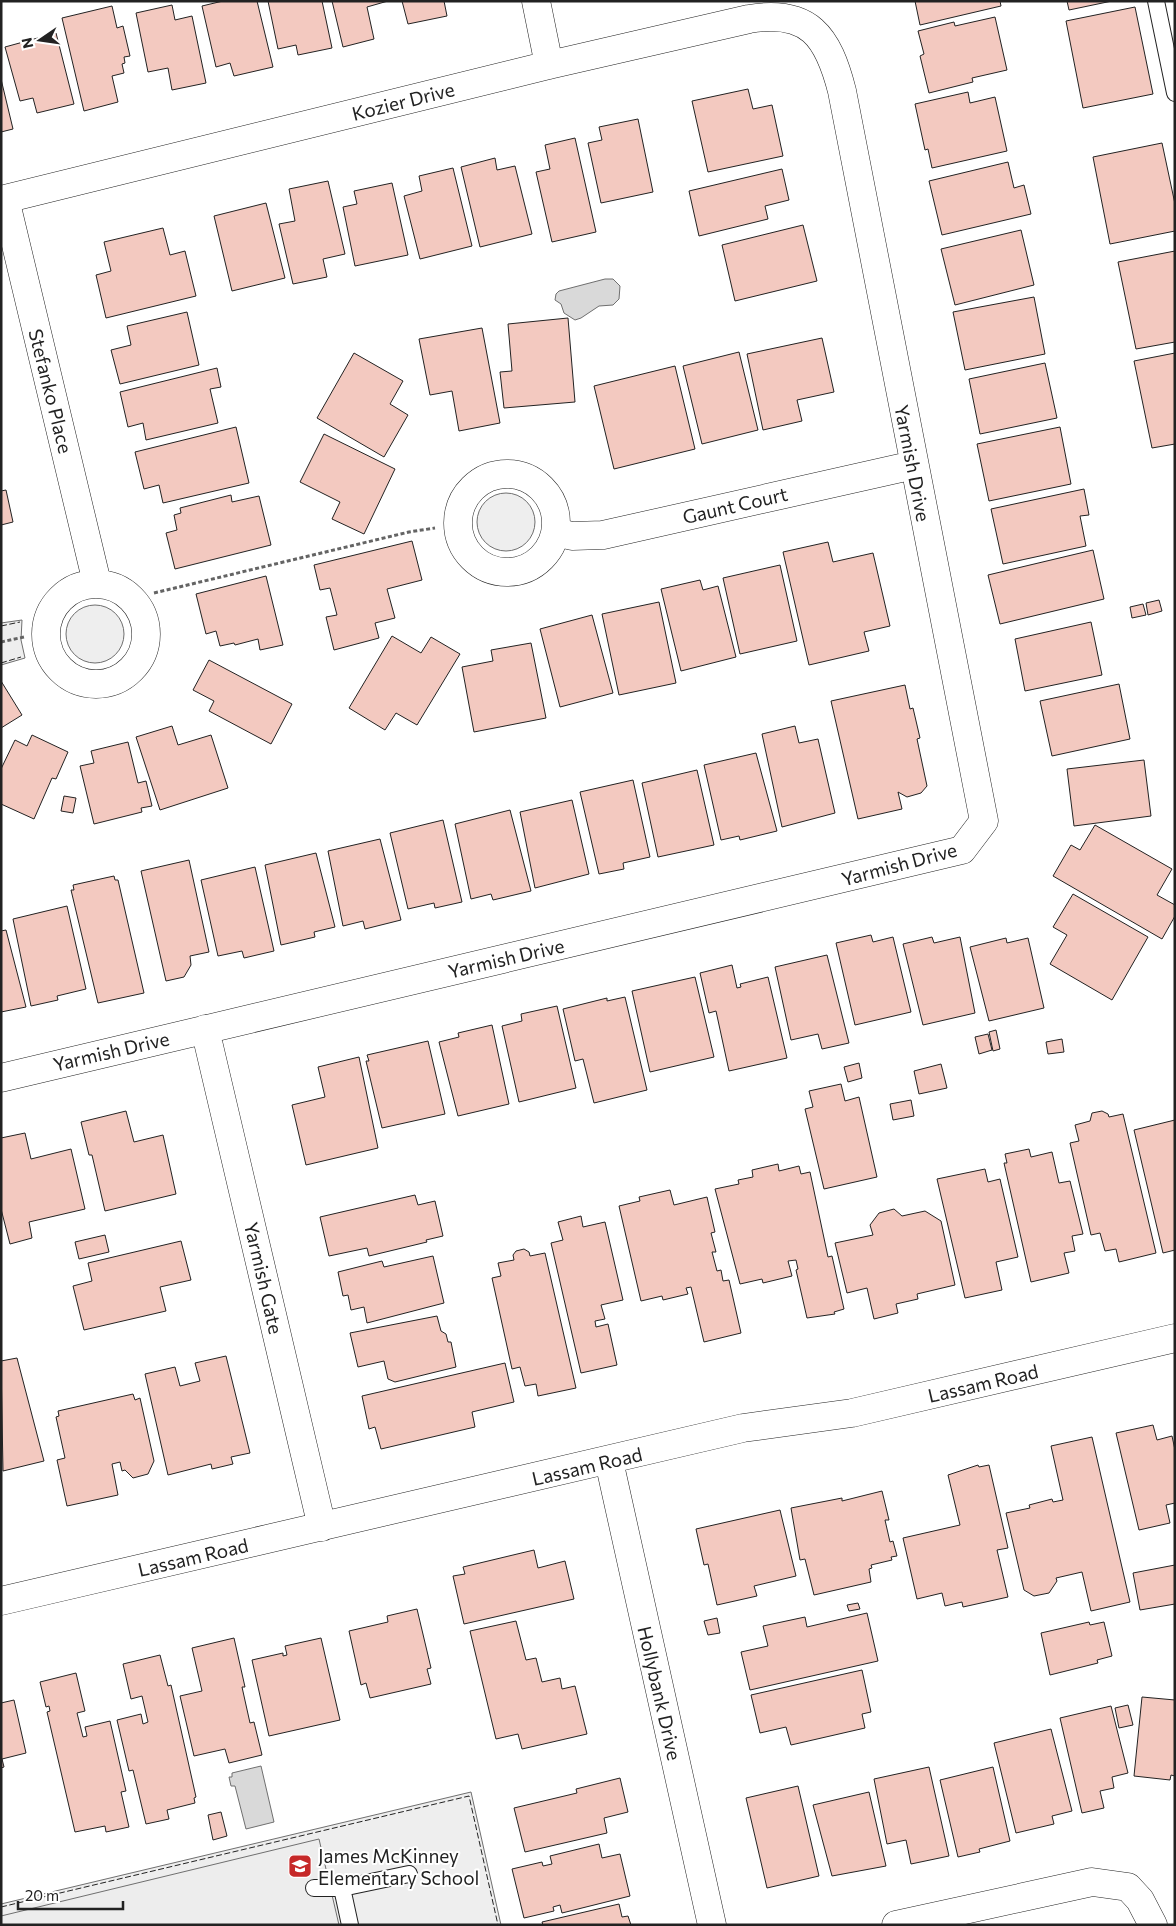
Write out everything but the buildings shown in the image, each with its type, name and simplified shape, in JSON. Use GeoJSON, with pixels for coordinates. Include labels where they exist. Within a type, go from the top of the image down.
{"type":"FeatureCollection","features":[{"type":"Feature","properties":{"kind":"street"},"geometry":{"type":"LineString","coordinates":[[536,1],[549,65]]}},
{"type":"Feature","properties":{"kind":"street","name":"Kozier Drive"},"geometry":{"type":"LineString","coordinates":[[3,199],[549,65],[761,17],[785,17],[805,23]]}},
{"type":"Feature","properties":{"kind":"street","name":"Yarmish Drive"},"geometry":{"type":"LineString","coordinates":[[1,1078],[962,850],[984,821],[842,91],[832,55],[823,40],[805,23]]}},
{"type":"Feature","properties":{"kind":"street","name":"Stefanko Place"},"geometry":{"type":"LineString","coordinates":[[3,199],[97,583]]}},
{"type":"Feature","properties":{"kind":"street","name":"Gaunt Court"},"geometry":{"type":"LineString","coordinates":[[556,532],[572,536],[603,535],[914,465]]}},
{"type":"Feature","properties":{"kind":"street","name":"Yarmish Gate"},"geometry":{"type":"LineString","coordinates":[[205,1029],[322,1527]]}},
{"type":"Feature","properties":{"kind":"street","name":"Lassam Road"},"geometry":{"type":"LineString","coordinates":[[1,1601],[609,1461],[743,1428],[852,1413],[1175,1338]]}},
{"type":"Feature","properties":{"kind":"street","name":"Hollybank Drive"},"geometry":{"type":"LineString","coordinates":[[609,1461],[712,1925]]}},
{"type":"Feature","properties":{"kind":"street"},"geometry":{"type":"LineString","coordinates":[[896,1925],[1073,1885],[1092,1882],[1131,1881],[1153,1925]]}},
{"type":"Feature","properties":{"kind":"lane"},"geometry":{"type":"LineString","coordinates":[[1156,1],[1175,93]]}},
{"type":"Feature","properties":{"kind":"lane"},"geometry":{"type":"LineString","coordinates":[[314,1888],[342,1888],[409,1874]]}},
{"type":"Feature","properties":{"kind":"lane"},"geometry":{"type":"LineString","coordinates":[[342,1888],[350,1925]]}},
{"type":"Feature","properties":{"kind":"path"},"geometry":{"type":"LineString","coordinates":[[154,593],[409,532],[435,528]]}},
{"type":"Feature","properties":{"kind":"path"},"geometry":{"type":"LineString","coordinates":[[1,642],[24,637]]}},
{"type":"Feature","properties":{"kind":"shaded area"},"geometry":{"type":"Polygon","coordinates":[[[605,279],[613,279],[620,286],[619,299],[613,305],[599,306],[575,320],[564,313],[561,304],[555,300],[556,294],[559,291],[605,279]]]}},
{"type":"Feature","properties":{"kind":"shaded area"},"geometry":{"type":"Polygon","coordinates":[[[500,493],[512,493],[527,501],[535,516],[535,528],[527,543],[512,551],[500,551],[485,543],[477,528],[477,516],[485,501],[500,493]]]}},
{"type":"Feature","properties":{"kind":"shaded area"},"geometry":{"type":"Polygon","coordinates":[[[89,605],[101,605],[116,613],[124,628],[124,640],[116,655],[101,663],[89,663],[74,655],[66,640],[66,628],[74,613],[89,605]]]}},
{"type":"Feature","properties":{"kind":"shaded area"},"geometry":{"type":"Polygon","coordinates":[[[22,620],[21,640],[25,658],[1,665],[1,623],[22,620]]]}},
{"type":"Feature","properties":{"kind":"shaded area"},"geometry":{"type":"Polygon","coordinates":[[[261,1766],[274,1822],[246,1829],[235,1786],[231,1786],[229,1777],[232,1777],[232,1773],[261,1766]]]}},
{"type":"Feature","properties":{"kind":"shaded area","name":"James McKinney Elementary School"},"geometry":{"type":"Polygon","coordinates":[[[471,1792],[501,1925],[1,1925],[1,1904],[471,1792]]]}},
{"type":"Feature","properties":{"kind":"shaded area"},"geometry":{"type":"Polygon","coordinates":[[[319,1839],[339,1925],[1,1925],[1,1916],[319,1839]]]}},
{"type":"Feature","properties":{"kind":"fence"},"geometry":{"type":"LineString","coordinates":[[1,626],[20,622]]}},
{"type":"Feature","properties":{"kind":"fence"},"geometry":{"type":"LineString","coordinates":[[1,663],[21,657]]}},
{"type":"Feature","properties":{"kind":"fence"},"geometry":{"type":"LineString","coordinates":[[1,1907],[469,1796],[498,1925]]}},
{"type":"Feature","properties":{"kind":"place","name":"James McKinney Elementary School"},"geometry":{"type":"Point","coordinates":[300,1866]}}]}
